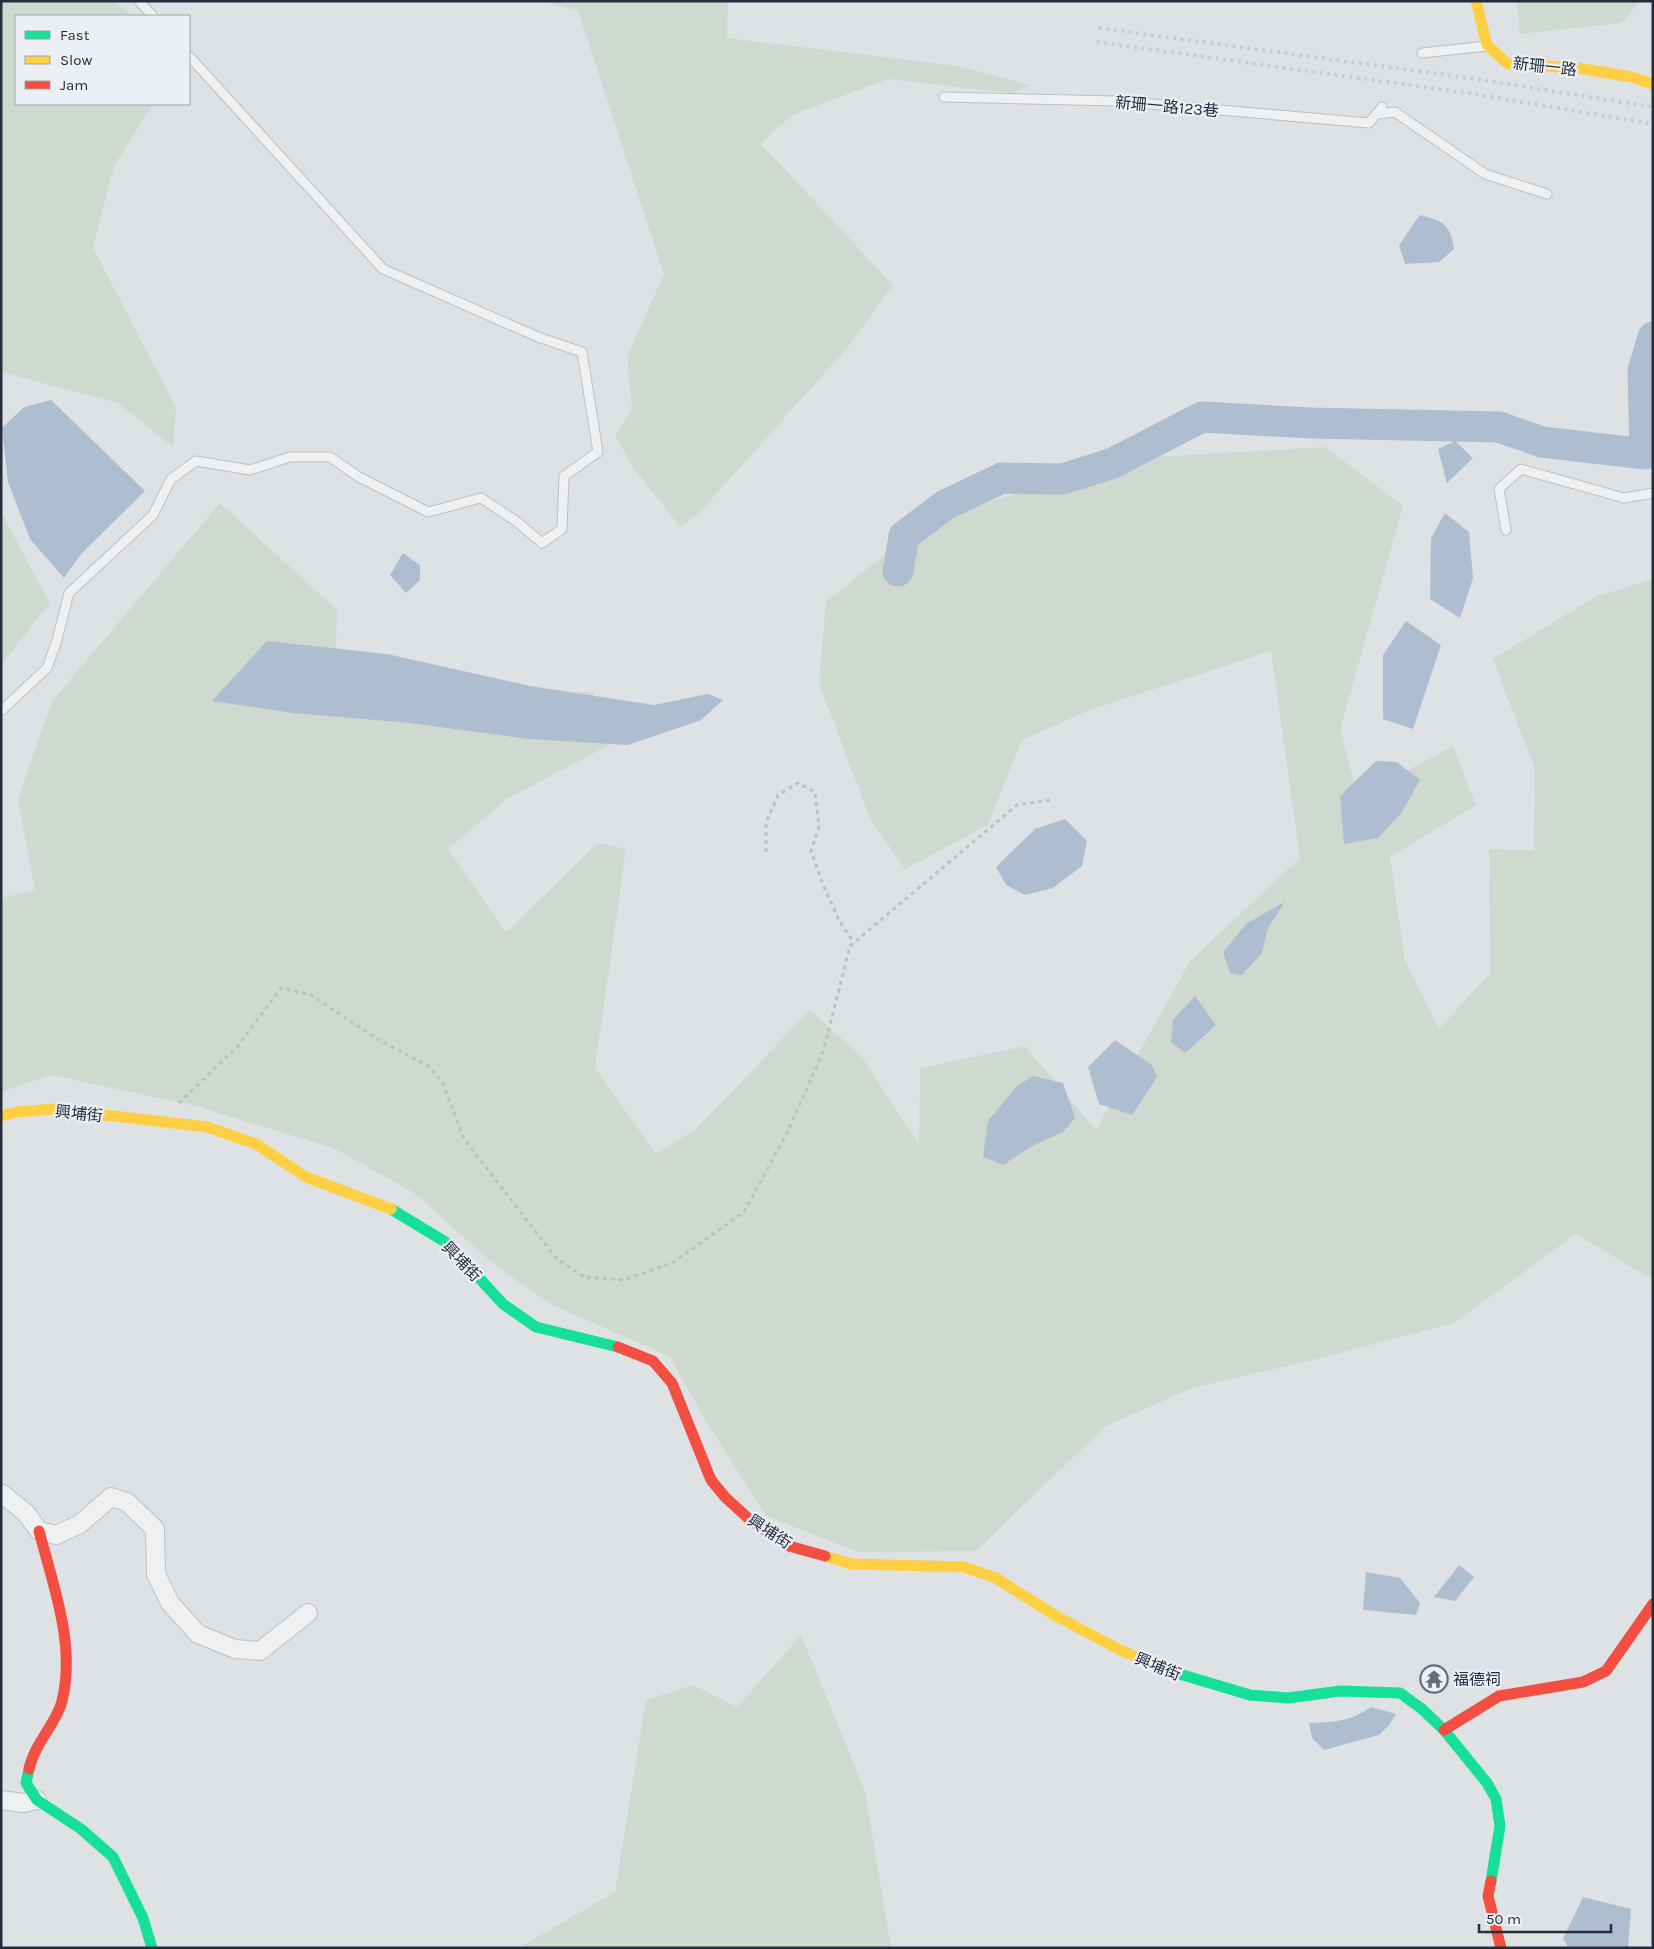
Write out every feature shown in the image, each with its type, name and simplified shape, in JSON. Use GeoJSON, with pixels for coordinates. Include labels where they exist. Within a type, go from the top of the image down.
{"type":"FeatureCollection","features":[{"type":"Feature","properties":{"kind":"street"},"geometry":{"type":"LineString","coordinates":[[1476,1],[1487,46]]}},
{"type":"Feature","properties":{"kind":"street","name":"新珊一路"},"geometry":{"type":"LineString","coordinates":[[1487,46],[1508,64],[1578,68],[1631,77],[1653,84]]}},
{"type":"Feature","properties":{"kind":"street","name":"興埔街"},"geometry":{"type":"LineString","coordinates":[[1,1116],[17,1112],[54,1109],[207,1127],[256,1144],[306,1177],[394,1211],[447,1243],[503,1304],[536,1327],[596,1340],[633,1351],[653,1361],[672,1383],[711,1480],[749,1519],[789,1546],[851,1564],[964,1567],[996,1578],[1064,1621],[1120,1650],[1178,1675],[1259,1696],[1288,1698],[1340,1691],[1400,1693],[1422,1709],[1444,1730],[1487,1783],[1496,1799],[1500,1826],[1488,1896],[1494,1927],[1501,1948]]}},
{"type":"Feature","properties":{"kind":"street"},"geometry":{"type":"LineString","coordinates":[[1,1493],[26,1513],[39,1531],[63,1622],[66,1679],[62,1703],[32,1754],[26,1783],[37,1800],[81,1829],[114,1857],[143,1918],[152,1948]]}},
{"type":"Feature","properties":{"kind":"street"},"geometry":{"type":"LineString","coordinates":[[39,1531],[56,1535],[80,1524],[111,1497],[127,1502],[156,1529],[156,1574],[170,1603],[198,1634],[234,1649],[260,1651],[308,1613]]}},
{"type":"Feature","properties":{"kind":"street"},"geometry":{"type":"LineString","coordinates":[[1444,1730],[1499,1696],[1583,1682],[1606,1671],[1653,1604]]}},
{"type":"Feature","properties":{"kind":"street"},"geometry":{"type":"LineString","coordinates":[[1,1800],[23,1803],[37,1800]]}},
{"type":"Feature","properties":{"kind":"lane"},"geometry":{"type":"LineString","coordinates":[[139,1],[152,15]]}},
{"type":"Feature","properties":{"kind":"lane"},"geometry":{"type":"LineString","coordinates":[[1422,54],[1487,46]]}},
{"type":"Feature","properties":{"kind":"lane"},"geometry":{"type":"LineString","coordinates":[[1,711],[47,668],[57,640],[69,593],[153,514],[171,479],[196,461],[250,470],[290,458],[330,457],[359,476],[428,512],[481,498],[516,521],[542,543],[562,529],[564,476],[598,452],[582,352],[538,337],[383,269],[190,57]]}},
{"type":"Feature","properties":{"kind":"lane","name":"新珊一路123巷"},"geometry":{"type":"LineString","coordinates":[[944,97],[1116,101],[1369,123],[1379,111],[1395,112],[1486,174],[1547,194]]}},
{"type":"Feature","properties":{"kind":"lane"},"geometry":{"type":"LineString","coordinates":[[1506,530],[1499,489],[1521,470],[1624,498],[1653,493]]}},
{"type":"Feature","properties":{"kind":"path"},"geometry":{"type":"LineString","coordinates":[[766,852],[766,823],[778,795],[798,783],[815,792],[819,826],[811,850],[824,887],[840,922],[854,943]]}},
{"type":"Feature","properties":{"kind":"path"},"geometry":{"type":"LineString","coordinates":[[160,1122],[237,1047],[281,988],[311,995],[379,1040],[428,1066],[442,1081],[464,1139],[556,1258],[584,1277],[624,1280],[674,1262],[744,1212],[786,1133],[823,1052],[850,946],[1017,805],[1051,800]]}},
{"type":"Feature","properties":{"kind":"shaded area"},"geometry":{"type":"Polygon","coordinates":[[[1,1],[114,1],[132,15],[15,15],[15,105],[152,105],[114,166],[93,248],[176,407],[173,447],[118,403],[1,372],[1,1]]]}},
{"type":"Feature","properties":{"kind":"shaded area"},"geometry":{"type":"Polygon","coordinates":[[[542,1],[728,1],[727,38],[959,66],[1030,85],[1011,93],[888,79],[792,115],[761,144],[893,285],[848,347],[702,510],[681,528],[632,466],[615,435],[632,409],[627,357],[664,274],[578,11],[542,1]]]}},
{"type":"Feature","properties":{"kind":"shaded area"},"geometry":{"type":"Polygon","coordinates":[[[1517,1],[1640,1],[1622,23],[1520,34],[1517,1]]]}},
{"type":"Feature","properties":{"kind":"shaded area"},"geometry":{"type":"Polygon","coordinates":[[[1325,447],[1403,506],[1340,730],[1358,797],[1453,746],[1476,805],[1390,857],[1405,961],[1439,1029],[1490,973],[1489,849],[1534,850],[1535,770],[1493,659],[1595,597],[1653,579],[1653,1280],[1576,1234],[1454,1323],[1313,1360],[1192,1388],[1106,1426],[976,1551],[858,1552],[766,1516],[706,1421],[669,1356],[552,1305],[496,1266],[413,1192],[333,1148],[196,1106],[51,1075],[1,1092],[1,898],[35,890],[18,799],[52,701],[220,503],[337,610],[335,694],[593,692],[611,744],[507,799],[448,849],[506,932],[598,843],[626,849],[595,1068],[656,1154],[696,1129],[810,1010],[862,1057],[919,1145],[920,1068],[1025,1046],[1096,1130],[1190,961],[1300,858],[1271,651],[1087,711],[1022,740],[988,825],[905,869],[870,819],[819,683],[826,602],[922,524],[1121,459],[1325,447]]]}},
{"type":"Feature","properties":{"kind":"shaded area"},"geometry":{"type":"Polygon","coordinates":[[[1,512],[50,603],[1,665],[1,512]]]}},
{"type":"Feature","properties":{"kind":"shaded area"},"geometry":{"type":"Polygon","coordinates":[[[801,1635],[865,1791],[891,1948],[519,1948],[615,1892],[646,1700],[693,1685],[737,1707],[801,1635]]]}},
{"type":"Feature","properties":{"kind":"water"},"geometry":{"type":"Polygon","coordinates":[[[1420,215],[1440,222],[1448,229],[1454,249],[1439,262],[1405,264],[1399,245],[1420,215]]]}},
{"type":"Feature","properties":{"kind":"water"},"geometry":{"type":"Polygon","coordinates":[[[51,400],[145,491],[81,554],[64,578],[30,539],[8,482],[2,428],[24,407],[51,400]]]}},
{"type":"Feature","properties":{"kind":"water"},"geometry":{"type":"Polygon","coordinates":[[[1455,441],[1473,458],[1447,483],[1438,449],[1455,441]]]}},
{"type":"Feature","properties":{"kind":"water"},"geometry":{"type":"Polygon","coordinates":[[[1445,513],[1469,532],[1473,578],[1460,618],[1430,599],[1431,538],[1445,513]]]}},
{"type":"Feature","properties":{"kind":"water"},"geometry":{"type":"Polygon","coordinates":[[[403,553],[420,565],[420,580],[406,593],[390,575],[403,553]]]}},
{"type":"Feature","properties":{"kind":"water"},"geometry":{"type":"Polygon","coordinates":[[[1406,621],[1441,645],[1413,729],[1383,719],[1383,655],[1406,621]]]}},
{"type":"Feature","properties":{"kind":"water"},"geometry":{"type":"Polygon","coordinates":[[[267,641],[387,654],[530,686],[654,705],[708,694],[723,700],[701,720],[628,745],[529,739],[410,723],[293,713],[212,701],[267,641]]]}},
{"type":"Feature","properties":{"kind":"water"},"geometry":{"type":"Polygon","coordinates":[[[1376,761],[1397,762],[1420,780],[1402,812],[1378,838],[1344,844],[1340,796],[1376,761]]]}},
{"type":"Feature","properties":{"kind":"water"},"geometry":{"type":"Polygon","coordinates":[[[1065,819],[1087,841],[1082,866],[1053,888],[1025,895],[1006,885],[996,867],[1035,829],[1065,819]]]}},
{"type":"Feature","properties":{"kind":"water"},"geometry":{"type":"Polygon","coordinates":[[[1285,902],[1268,928],[1262,953],[1242,975],[1230,973],[1223,952],[1247,923],[1285,902]]]}},
{"type":"Feature","properties":{"kind":"water"},"geometry":{"type":"Polygon","coordinates":[[[1195,996],[1216,1025],[1185,1053],[1171,1042],[1173,1020],[1195,996]]]}},
{"type":"Feature","properties":{"kind":"water"},"geometry":{"type":"Polygon","coordinates":[[[1115,1040],[1152,1065],[1157,1077],[1132,1115],[1099,1104],[1088,1067],[1115,1040]]]}},
{"type":"Feature","properties":{"kind":"water"},"geometry":{"type":"Polygon","coordinates":[[[1033,1076],[1063,1083],[1075,1118],[1063,1132],[1034,1145],[1003,1165],[983,1157],[988,1121],[1016,1087],[1033,1076]]]}},
{"type":"Feature","properties":{"kind":"water"},"geometry":{"type":"Polygon","coordinates":[[[1459,1565],[1474,1577],[1455,1601],[1434,1597],[1459,1565]]]}},
{"type":"Feature","properties":{"kind":"water"},"geometry":{"type":"Polygon","coordinates":[[[1366,1572],[1400,1578],[1420,1603],[1416,1615],[1363,1610],[1366,1572]]]}},
{"type":"Feature","properties":{"kind":"water"},"geometry":{"type":"Polygon","coordinates":[[[1371,1707],[1396,1714],[1379,1735],[1324,1750],[1312,1738],[1309,1723],[1341,1720],[1356,1716],[1371,1707]]]}},
{"type":"Feature","properties":{"kind":"water"},"geometry":{"type":"Polygon","coordinates":[[[1583,1897],[1631,1909],[1628,1948],[1569,1948],[1563,1939],[1583,1897]]]}},
{"type":"Feature","properties":{"kind":"waterway"},"geometry":{"type":"LineString","coordinates":[[898,571],[904,536],[945,505],[1002,478],[1063,479],[1113,463],[1202,417],[1311,423],[1499,427],[1542,442],[1645,454],[1643,371],[1653,337]]}},
{"type":"Feature","properties":{"kind":"railway"},"geometry":{"type":"LineString","coordinates":[[1099,28],[1476,79],[1653,107]]}},
{"type":"Feature","properties":{"kind":"railway"},"geometry":{"type":"LineString","coordinates":[[1097,42],[1474,94],[1653,124]]}},
{"type":"Feature","properties":{"kind":"traffic: fast"},"geometry":{"type":"LineString","coordinates":[[391,1209],[447,1243],[503,1304],[536,1327],[618,1347]]}},
{"type":"Feature","properties":{"kind":"traffic: fast"},"geometry":{"type":"LineString","coordinates":[[1166,1670],[1250,1695],[1288,1698],[1340,1691],[1400,1693],[1422,1709],[1444,1730],[1487,1783],[1496,1799],[1500,1826],[1491,1881]]}},
{"type":"Feature","properties":{"kind":"traffic: fast"},"geometry":{"type":"LineString","coordinates":[[29,1769],[26,1783],[37,1800],[81,1829],[113,1857],[143,1918],[152,1948]]}},
{"type":"Feature","properties":{"kind":"traffic: slow"},"geometry":{"type":"LineString","coordinates":[[1476,1],[1487,45],[1508,64],[1578,68],[1631,77],[1653,84]]}},
{"type":"Feature","properties":{"kind":"traffic: slow"},"geometry":{"type":"LineString","coordinates":[[1,1116],[17,1112],[54,1109],[207,1127],[256,1144],[306,1177],[391,1209]]}},
{"type":"Feature","properties":{"kind":"traffic: slow"},"geometry":{"type":"LineString","coordinates":[[825,1556],[851,1564],[964,1567],[996,1578],[1056,1616],[1120,1650],[1166,1670]]}},
{"type":"Feature","properties":{"kind":"traffic: jam"},"geometry":{"type":"LineString","coordinates":[[618,1347],[653,1361],[672,1383],[711,1480],[725,1497],[749,1519],[789,1546],[825,1556]]}},
{"type":"Feature","properties":{"kind":"traffic: jam"},"geometry":{"type":"LineString","coordinates":[[29,1769],[36,1750],[56,1717],[62,1701],[66,1680],[65,1637],[56,1594],[39,1531]]}},
{"type":"Feature","properties":{"kind":"traffic: jam"},"geometry":{"type":"LineString","coordinates":[[1444,1730],[1499,1696],[1583,1682],[1606,1671],[1653,1604]]}},
{"type":"Feature","properties":{"kind":"traffic: jam"},"geometry":{"type":"LineString","coordinates":[[1491,1881],[1488,1896],[1501,1948]]}},
{"type":"Feature","properties":{"kind":"place","name":"福德祠"},"geometry":{"type":"Point","coordinates":[1434,1679]}}]}
